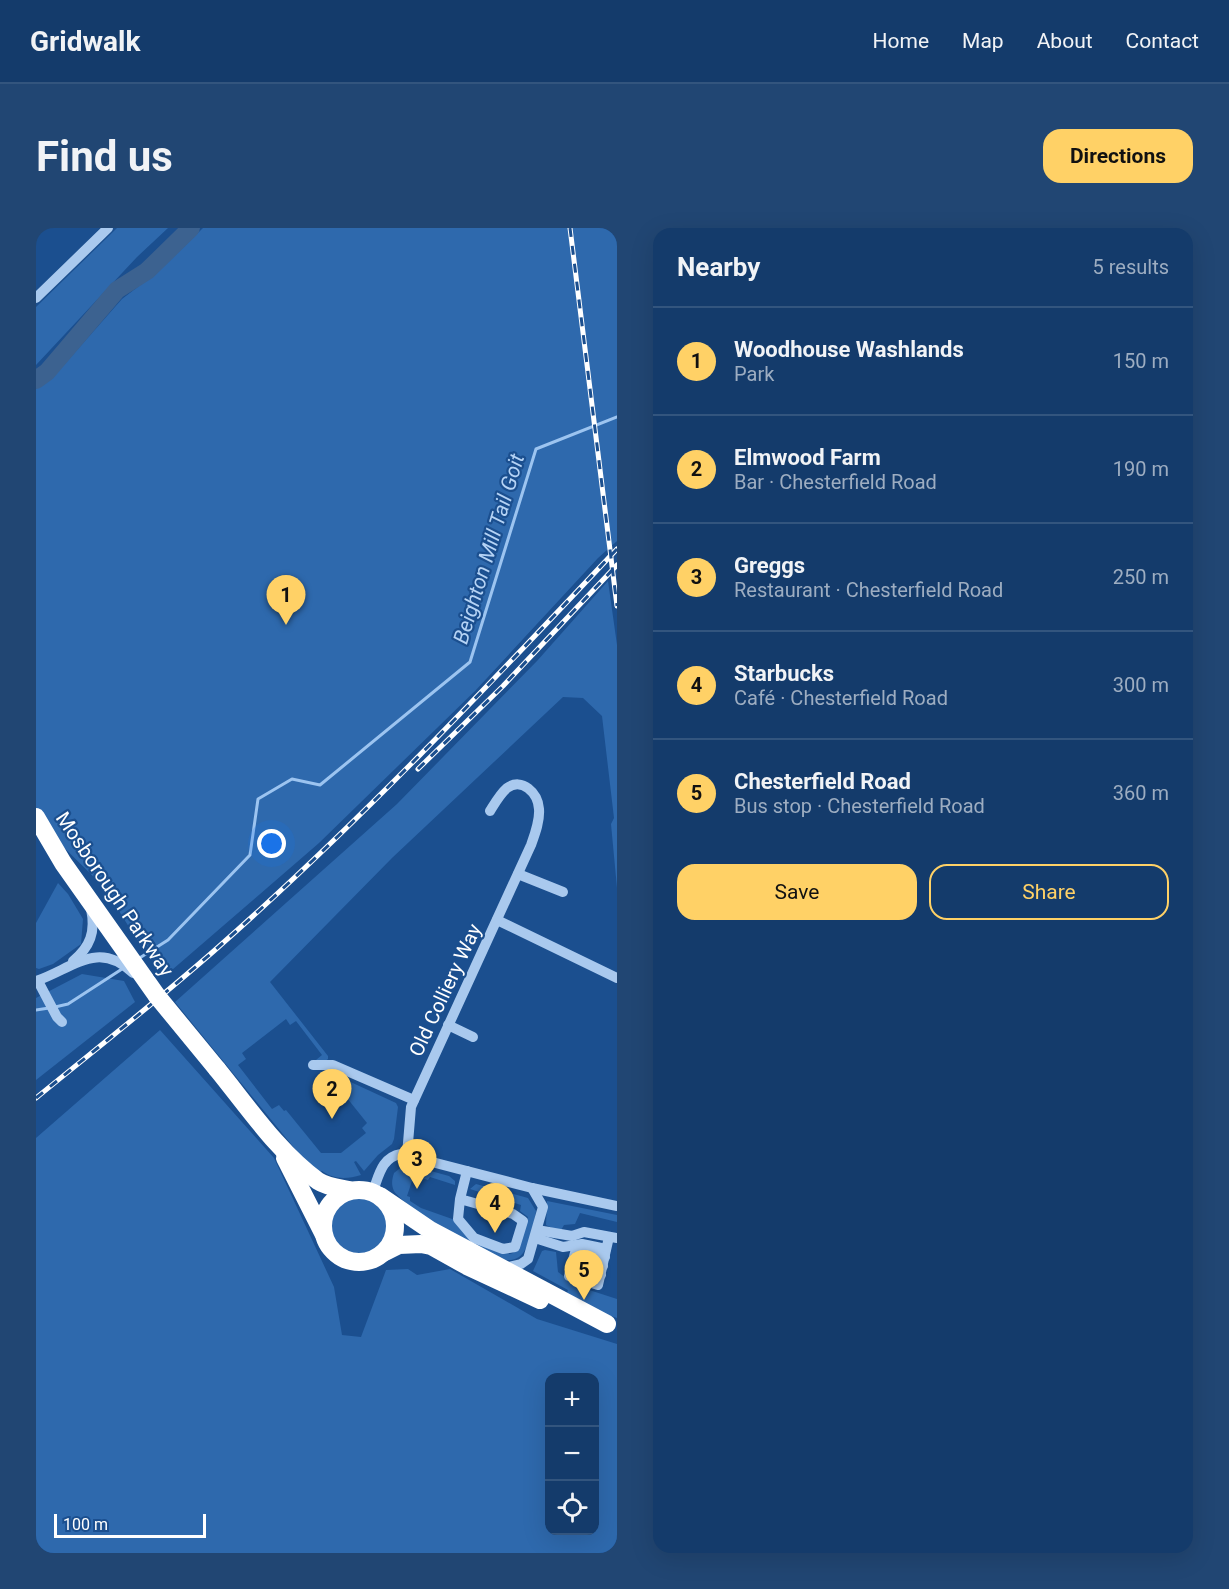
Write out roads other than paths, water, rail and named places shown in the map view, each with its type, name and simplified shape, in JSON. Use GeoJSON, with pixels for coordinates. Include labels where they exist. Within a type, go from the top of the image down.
{"type":"FeatureCollection","features":[{"type":"Feature","properties":{"kind":"highway","name":"Mosborough Parkway"},"geometry":{"type":"LineString","coordinates":[[36,817],[128,964],[278,1143]]}},
{"type":"Feature","properties":{"kind":"highway"},"geometry":{"type":"LineString","coordinates":[[278,1143],[318,1181],[329,1186],[377,1193],[430,1230],[612,1326]]}},
{"type":"Feature","properties":{"kind":"highway"},"geometry":{"type":"LineString","coordinates":[[278,1143],[322,1233],[332,1250],[342,1258],[354,1262],[370,1261],[399,1245],[431,1246],[524,1294],[612,1326]]}},
{"type":"Feature","properties":{"kind":"highway"},"geometry":{"type":"LineString","coordinates":[[322,1233],[324,1215],[330,1203],[349,1190]]}},
{"type":"Feature","properties":{"kind":"highway"},"geometry":{"type":"LineString","coordinates":[[377,1193],[392,1210],[395,1222],[393,1243],[385,1252]]}},
{"type":"Feature","properties":{"kind":"street"},"geometry":{"type":"LineString","coordinates":[[36,298],[108,228]]}},
{"type":"Feature","properties":{"kind":"street","name":"Old Colliery Way"},"geometry":{"type":"LineString","coordinates":[[407,1155],[411,1107],[531,845],[539,814],[537,800],[532,791],[523,785],[510,786],[490,811]]}},
{"type":"Feature","properties":{"kind":"street"},"geometry":{"type":"LineString","coordinates":[[518,874],[563,892]]}},
{"type":"Feature","properties":{"kind":"street"},"geometry":{"type":"LineString","coordinates":[[66,967],[84,952],[92,938],[93,916],[85,894]]}},
{"type":"Feature","properties":{"kind":"street"},"geometry":{"type":"LineString","coordinates":[[497,920],[617,978]]}},
{"type":"Feature","properties":{"kind":"street"},"geometry":{"type":"LineString","coordinates":[[60,1020],[37,981],[83,960],[96,957],[128,964]]}},
{"type":"Feature","properties":{"kind":"street"},"geometry":{"type":"LineString","coordinates":[[448,1025],[473,1037]]}},
{"type":"Feature","properties":{"kind":"street"},"geometry":{"type":"LineString","coordinates":[[314,1065],[333,1065],[414,1100]]}},
{"type":"Feature","properties":{"kind":"street"},"geometry":{"type":"LineString","coordinates":[[377,1193],[381,1167],[388,1159],[397,1155],[407,1155],[532,1188],[617,1206]]}},
{"type":"Feature","properties":{"kind":"street"},"geometry":{"type":"LineString","coordinates":[[460,1199],[521,1218],[523,1223],[515,1247],[508,1250],[474,1238],[458,1219],[460,1199],[467,1171]]}},
{"type":"Feature","properties":{"kind":"street"},"geometry":{"type":"LineString","coordinates":[[504,1268],[521,1264],[528,1259],[543,1207],[532,1188]]}},
{"type":"Feature","properties":{"kind":"street"},"geometry":{"type":"LineString","coordinates":[[584,1232],[613,1237],[598,1285],[573,1260],[563,1246],[536,1234],[572,1236],[584,1232]]}},
{"type":"Feature","properties":{"kind":"street"},"geometry":{"type":"LineString","coordinates":[[573,1260],[582,1244],[604,1262]]}},
{"type":"Feature","properties":{"kind":"street"},"geometry":{"type":"LineString","coordinates":[[573,1260],[604,1262]]}},
{"type":"Feature","properties":{"kind":"waterway"},"geometry":{"type":"LineString","coordinates":[[36,380],[47,372],[117,290],[147,271],[191,228]]}},
{"type":"Feature","properties":{"kind":"waterway","name":"Beighton Mill Tail Goit"},"geometry":{"type":"LineString","coordinates":[[138,959],[168,940],[250,855],[258,799],[292,779],[320,785],[470,662],[536,449],[617,417]]}},
{"type":"Feature","properties":{"kind":"waterway","name":"Beighton Mill Tail Goit"},"geometry":{"type":"LineString","coordinates":[[55,1007],[68,1004],[122,969]]}},
{"type":"Feature","properties":{"kind":"waterway","name":"Beighton Mill Tail Goit"},"geometry":{"type":"LineString","coordinates":[[36,1010],[49,1008]]}},
{"type":"Feature","properties":{"kind":"railway"},"geometry":{"type":"LineString","coordinates":[[570,228],[617,606]]}},
{"type":"Feature","properties":{"kind":"railway"},"geometry":{"type":"LineString","coordinates":[[36,1098],[149,1006],[268,903],[470,704],[617,549]]}},
{"type":"Feature","properties":{"kind":"railway"},"geometry":{"type":"LineString","coordinates":[[418,769],[503,686],[617,565]]}},
{"type":"Feature","properties":{"kind":"place","name":"Woodhouse Washlands"},"geometry":{"type":"Point","coordinates":[286,625]}},
{"type":"Feature","properties":{"kind":"place","name":"Elmwood Farm"},"geometry":{"type":"Point","coordinates":[332,1119]}},
{"type":"Feature","properties":{"kind":"place","name":"Greggs"},"geometry":{"type":"Point","coordinates":[417,1189]}},
{"type":"Feature","properties":{"kind":"place","name":"Starbucks"},"geometry":{"type":"Point","coordinates":[495,1233]}},
{"type":"Feature","properties":{"kind":"place","name":"Chesterfield Road"},"geometry":{"type":"Point","coordinates":[584,1300]}}]}
